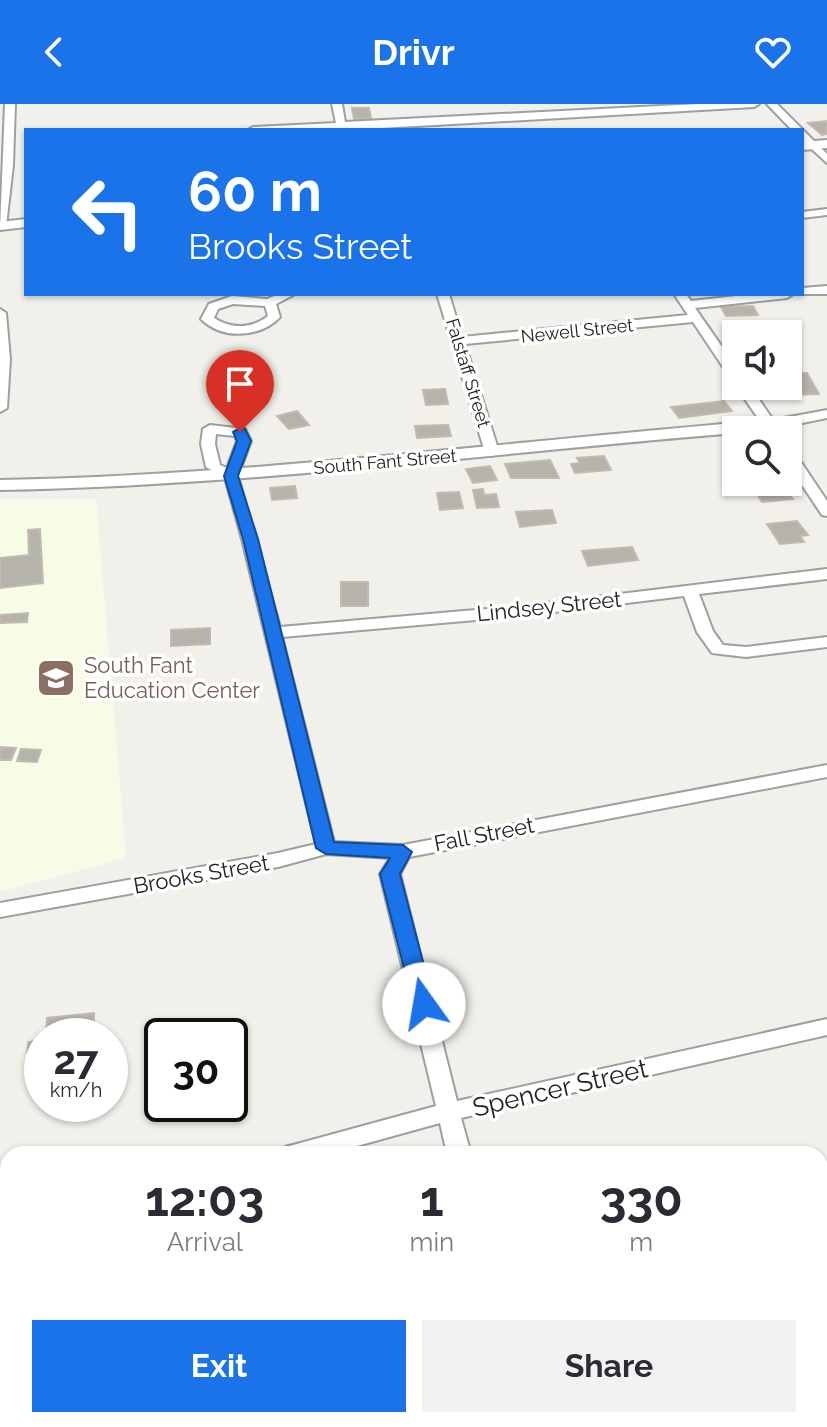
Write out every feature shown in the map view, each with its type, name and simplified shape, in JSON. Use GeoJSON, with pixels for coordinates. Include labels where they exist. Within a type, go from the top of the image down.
{"type":"FeatureCollection","features":[{"type":"Feature","properties":{"kind":"street"},"geometry":{"type":"LineString","coordinates":[[10,104],[14,144],[4,165],[0,226],[24,223]]}},
{"type":"Feature","properties":{"kind":"street"},"geometry":{"type":"LineString","coordinates":[[337,104],[341,128],[754,104]]}},
{"type":"Feature","properties":{"kind":"street"},"geometry":{"type":"LineString","coordinates":[[772,104],[796,128]]}},
{"type":"Feature","properties":{"kind":"street"},"geometry":{"type":"LineString","coordinates":[[814,145],[827,160]]}},
{"type":"Feature","properties":{"kind":"street"},"geometry":{"type":"LineString","coordinates":[[804,215],[827,212]]}},
{"type":"Feature","properties":{"kind":"street"},"geometry":{"type":"LineString","coordinates":[[804,292],[827,290]]}},
{"type":"Feature","properties":{"kind":"street"},"geometry":{"type":"LineString","coordinates":[[269,303],[274,317],[267,324],[248,329],[225,329],[207,319],[213,307],[232,300],[269,303],[285,296]]}},
{"type":"Feature","properties":{"kind":"street","name":"Falstaff Street"},"geometry":{"type":"LineString","coordinates":[[444,296],[492,452]]}},
{"type":"Feature","properties":{"kind":"street"},"geometry":{"type":"LineString","coordinates":[[683,300],[752,296]]}},
{"type":"Feature","properties":{"kind":"street"},"geometry":{"type":"LineString","coordinates":[[683,300],[722,356]]}},
{"type":"Feature","properties":{"kind":"street"},"geometry":{"type":"LineString","coordinates":[[0,313],[4,359],[0,408]]}},
{"type":"Feature","properties":{"kind":"street","name":"Newell Street"},"geometry":{"type":"LineString","coordinates":[[457,341],[696,318]]}},
{"type":"Feature","properties":{"kind":"street"},"geometry":{"type":"LineString","coordinates":[[802,420],[827,414]]}},
{"type":"Feature","properties":{"kind":"street","name":"South Fant Street"},"geometry":{"type":"LineString","coordinates":[[0,485],[109,485],[722,432]]}},
{"type":"Feature","properties":{"kind":"street"},"geometry":{"type":"LineString","coordinates":[[802,474],[827,512]]}},
{"type":"Feature","properties":{"kind":"street"},"geometry":{"type":"LineString","coordinates":[[231,476],[250,539],[326,848]]}},
{"type":"Feature","properties":{"kind":"street","name":"Lindsey Street"},"geometry":{"type":"LineString","coordinates":[[271,633],[521,611],[827,574]]}},
{"type":"Feature","properties":{"kind":"street"},"geometry":{"type":"LineString","coordinates":[[689,589],[705,632],[718,649],[746,652],[827,642]]}},
{"type":"Feature","properties":{"kind":"street","name":"Fall Street"},"geometry":{"type":"LineString","coordinates":[[457,1146],[390,874],[403,852],[827,771]]}},
{"type":"Feature","properties":{"kind":"street","name":"Brooks Street"},"geometry":{"type":"LineString","coordinates":[[0,910],[278,860],[326,848],[403,852]]}},
{"type":"Feature","properties":{"kind":"street","name":"Spencer Street"},"geometry":{"type":"LineString","coordinates":[[323,1146],[449,1112],[827,1027]]}},
{"type":"Feature","properties":{"kind":"shaded area","name":"South Fant Education Center"},"geometry":{"type":"Polygon","coordinates":[[[0,499],[96,499],[126,858],[0,892],[0,499]]]}},
{"type":"Feature","properties":{"kind":"building"},"geometry":{"type":"Polygon","coordinates":[[[352,108],[369,108],[371,118],[354,119],[352,108]]]}},
{"type":"Feature","properties":{"kind":"building"},"geometry":{"type":"Polygon","coordinates":[[[827,121],[827,134],[822,135],[808,123],[827,121]]]}},
{"type":"Feature","properties":{"kind":"building"},"geometry":{"type":"Polygon","coordinates":[[[753,306],[758,315],[726,316],[721,307],[753,306]]]}},
{"type":"Feature","properties":{"kind":"building"},"geometry":{"type":"Polygon","coordinates":[[[802,373],[807,373],[819,394],[802,395],[802,373]]]}},
{"type":"Feature","properties":{"kind":"building"},"geometry":{"type":"Polygon","coordinates":[[[445,389],[448,404],[426,405],[423,390],[445,389]]]}},
{"type":"Feature","properties":{"kind":"building"},"geometry":{"type":"Polygon","coordinates":[[[724,401],[732,411],[679,418],[671,407],[724,401]]]}},
{"type":"Feature","properties":{"kind":"building"},"geometry":{"type":"Polygon","coordinates":[[[297,411],[309,425],[289,429],[277,416],[297,411]]]}},
{"type":"Feature","properties":{"kind":"building"},"geometry":{"type":"Polygon","coordinates":[[[448,425],[451,436],[417,438],[415,426],[448,425]]]}},
{"type":"Feature","properties":{"kind":"building"},"geometry":{"type":"Polygon","coordinates":[[[604,456],[611,470],[575,473],[571,464],[580,463],[577,458],[604,456]]]}},
{"type":"Feature","properties":{"kind":"building"},"geometry":{"type":"Polygon","coordinates":[[[550,460],[559,478],[511,478],[505,464],[550,460]]]}},
{"type":"Feature","properties":{"kind":"building"},"geometry":{"type":"Polygon","coordinates":[[[490,466],[497,480],[473,483],[466,469],[490,466]]]}},
{"type":"Feature","properties":{"kind":"building"},"geometry":{"type":"Polygon","coordinates":[[[295,486],[297,498],[272,500],[270,488],[295,486]]]}},
{"type":"Feature","properties":{"kind":"building"},"geometry":{"type":"Polygon","coordinates":[[[483,489],[484,495],[496,494],[499,507],[477,508],[473,490],[483,489]]]}},
{"type":"Feature","properties":{"kind":"building"},"geometry":{"type":"Polygon","coordinates":[[[459,492],[463,508],[440,510],[437,493],[459,492]]]}},
{"type":"Feature","properties":{"kind":"building"},"geometry":{"type":"Polygon","coordinates":[[[758,496],[790,496],[793,499],[762,502],[758,496]]]}},
{"type":"Feature","properties":{"kind":"building"},"geometry":{"type":"Polygon","coordinates":[[[552,510],[556,523],[520,527],[516,512],[552,510]]]}},
{"type":"Feature","properties":{"kind":"building"},"geometry":{"type":"Polygon","coordinates":[[[797,521],[808,535],[800,536],[804,542],[780,544],[767,524],[797,521]]]}},
{"type":"Feature","properties":{"kind":"building"},"geometry":{"type":"Polygon","coordinates":[[[40,529],[43,583],[0,588],[0,558],[29,555],[28,530],[40,529]]]}},
{"type":"Feature","properties":{"kind":"building"},"geometry":{"type":"Polygon","coordinates":[[[632,547],[638,560],[588,566],[582,551],[632,547]]]}},
{"type":"Feature","properties":{"kind":"building"},"geometry":{"type":"Polygon","coordinates":[[[341,582],[368,582],[368,606],[341,606],[341,582]]]}},
{"type":"Feature","properties":{"kind":"building"},"geometry":{"type":"Polygon","coordinates":[[[28,613],[27,622],[0,623],[0,615],[28,613]]]}},
{"type":"Feature","properties":{"kind":"building"},"geometry":{"type":"Polygon","coordinates":[[[210,628],[210,644],[171,646],[171,630],[210,628]]]}},
{"type":"Feature","properties":{"kind":"building"},"geometry":{"type":"Polygon","coordinates":[[[0,747],[16,748],[11,760],[0,760],[0,747]]]}},
{"type":"Feature","properties":{"kind":"building"},"geometry":{"type":"Polygon","coordinates":[[[21,749],[41,750],[37,762],[17,761],[21,749]]]}},
{"type":"Feature","properties":{"kind":"building"},"geometry":{"type":"Polygon","coordinates":[[[94,1013],[94,1018],[47,1018],[94,1013]]]}},
{"type":"Feature","properties":{"kind":"place","name":"South Fant Education Center"},"geometry":{"type":"Point","coordinates":[56,678]}},
{"type":"Feature","properties":{"kind":"route"},"geometry":{"type":"LineString","coordinates":[[240,432],[244,441],[231,476],[250,539],[326,848],[403,852],[390,874],[424,1004]]}}]}
